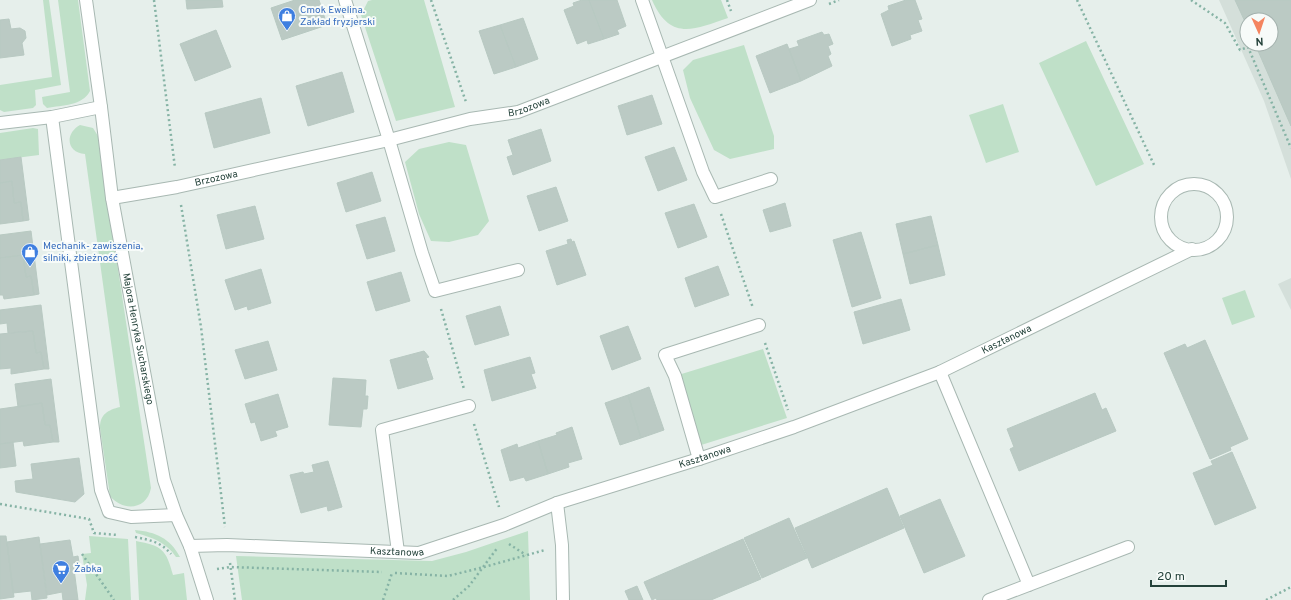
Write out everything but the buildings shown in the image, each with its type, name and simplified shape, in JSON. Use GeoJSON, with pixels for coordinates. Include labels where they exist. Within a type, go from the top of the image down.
{"type":"FeatureCollection","features":[{"type":"Feature","properties":{"kind":"street","name":"Majora Henryka Sucharskiego"},"geometry":{"type":"LineString","coordinates":[[86,0],[112,198],[164,480],[176,515],[190,546],[207,600]]}},
{"type":"Feature","properties":{"kind":"street"},"geometry":{"type":"LineString","coordinates":[[345,0],[435,291],[518,270]]}},
{"type":"Feature","properties":{"kind":"street"},"geometry":{"type":"LineString","coordinates":[[642,0],[664,57],[703,172],[715,197],[771,179]]}},
{"type":"Feature","properties":{"kind":"street","name":"Brzozowa"},"geometry":{"type":"LineString","coordinates":[[112,198],[177,187],[389,140],[470,119],[518,112],[810,0]]}},
{"type":"Feature","properties":{"kind":"street"},"geometry":{"type":"LineString","coordinates":[[0,123],[52,117],[101,107]]}},
{"type":"Feature","properties":{"kind":"street"},"geometry":{"type":"LineString","coordinates":[[52,117],[101,490],[109,512],[131,517],[176,515]]}},
{"type":"Feature","properties":{"kind":"street"},"geometry":{"type":"LineString","coordinates":[[1189,184],[1200,184],[1210,188],[1218,195],[1224,204],[1227,215],[1225,226],[1220,236],[1212,244],[1202,248],[1192,249],[1181,247],[1168,237],[1161,223],[1161,212],[1167,198],[1179,187],[1189,184]]}},
{"type":"Feature","properties":{"kind":"street","name":"Kasztanowa"},"geometry":{"type":"LineString","coordinates":[[190,546],[227,545],[419,553],[504,524],[557,503],[699,459],[794,427],[940,372],[1192,249]]}},
{"type":"Feature","properties":{"kind":"street"},"geometry":{"type":"LineString","coordinates":[[699,459],[675,376],[665,355],[759,325]]}},
{"type":"Feature","properties":{"kind":"street"},"geometry":{"type":"LineString","coordinates":[[940,372],[1029,585]]}},
{"type":"Feature","properties":{"kind":"street"},"geometry":{"type":"LineString","coordinates":[[398,552],[382,430],[469,406]]}},
{"type":"Feature","properties":{"kind":"street"},"geometry":{"type":"LineString","coordinates":[[557,503],[562,545],[562,600]]}},
{"type":"Feature","properties":{"kind":"street"},"geometry":{"type":"LineString","coordinates":[[989,600],[1128,547]]}},
{"type":"Feature","properties":{"kind":"path"},"geometry":{"type":"LineString","coordinates":[[154,0],[177,187],[201,327],[235,600]]}},
{"type":"Feature","properties":{"kind":"path"},"geometry":{"type":"LineString","coordinates":[[431,0],[470,119]]}},
{"type":"Feature","properties":{"kind":"path"},"geometry":{"type":"LineString","coordinates":[[1077,0],[1155,168]]}},
{"type":"Feature","properties":{"kind":"path"},"geometry":{"type":"LineString","coordinates":[[1191,0],[1225,23],[1240,50],[1248,47],[1291,148]]}},
{"type":"Feature","properties":{"kind":"path"},"geometry":{"type":"LineString","coordinates":[[0,504],[89,519],[94,533],[132,536],[131,517]]}},
{"type":"Feature","properties":{"kind":"path"},"geometry":{"type":"LineString","coordinates":[[508,543],[526,555]]}},
{"type":"Feature","properties":{"kind":"path"},"geometry":{"type":"LineString","coordinates":[[453,600],[469,586],[499,545]]}},
{"type":"Feature","properties":{"kind":"path"},"geometry":{"type":"LineString","coordinates":[[82,554],[114,600]]}},
{"type":"Feature","properties":{"kind":"path"},"geometry":{"type":"LineString","coordinates":[[383,600],[392,573]]}},
{"type":"Feature","properties":{"kind":"path"},"geometry":{"type":"LineString","coordinates":[[1266,600],[1291,587]]}},
{"type":"Feature","properties":{"kind":"shaded area"},"geometry":{"type":"Polygon","coordinates":[[[1219,0],[1291,0],[1291,179],[1264,101],[1242,52],[1279,52],[1279,12],[1239,12],[1239,45],[1219,0]]]}},
{"type":"Feature","properties":{"kind":"shaded area"},"geometry":{"type":"Polygon","coordinates":[[[1291,278],[1291,310],[1278,284],[1291,278]]]}},
{"type":"Feature","properties":{"kind":"green space"},"geometry":{"type":"Polygon","coordinates":[[[43,0],[49,0],[61,85],[35,90],[36,105],[33,108],[4,112],[0,110],[0,85],[52,77],[43,0]]]}},
{"type":"Feature","properties":{"kind":"green space"},"geometry":{"type":"Polygon","coordinates":[[[58,0],[78,0],[90,91],[82,100],[72,104],[47,108],[43,104],[42,97],[70,92],[58,0]]]}},
{"type":"Feature","properties":{"kind":"green space"},"geometry":{"type":"Polygon","coordinates":[[[424,0],[455,107],[396,121],[361,15],[368,1],[424,0]]]}},
{"type":"Feature","properties":{"kind":"green space"},"geometry":{"type":"Polygon","coordinates":[[[652,0],[721,0],[728,18],[693,28],[684,29],[675,27],[667,22],[659,13],[652,0]]]}},
{"type":"Feature","properties":{"kind":"green space"},"geometry":{"type":"Polygon","coordinates":[[[1086,41],[1144,164],[1096,186],[1039,63],[1086,41]]]}},
{"type":"Feature","properties":{"kind":"green space"},"geometry":{"type":"Polygon","coordinates":[[[744,45],[774,136],[774,149],[730,159],[714,150],[690,98],[683,70],[693,60],[744,45]]]}},
{"type":"Feature","properties":{"kind":"green space"},"geometry":{"type":"Polygon","coordinates":[[[1003,104],[1019,152],[986,163],[969,115],[1003,104]]]}},
{"type":"Feature","properties":{"kind":"green space"},"geometry":{"type":"Polygon","coordinates":[[[80,125],[93,128],[98,136],[151,488],[145,501],[134,506],[121,505],[110,496],[100,428],[101,419],[103,416],[108,411],[120,407],[85,154],[74,150],[71,147],[70,142],[72,133],[80,125]]]}},
{"type":"Feature","properties":{"kind":"green space"},"geometry":{"type":"Polygon","coordinates":[[[33,128],[38,129],[39,155],[0,160],[0,133],[33,128]]]}},
{"type":"Feature","properties":{"kind":"green space"},"geometry":{"type":"Polygon","coordinates":[[[449,142],[466,145],[489,221],[478,235],[449,242],[431,241],[419,214],[405,162],[419,149],[449,142]]]}},
{"type":"Feature","properties":{"kind":"green space"},"geometry":{"type":"Polygon","coordinates":[[[1245,290],[1255,317],[1232,325],[1222,298],[1245,290]]]}},
{"type":"Feature","properties":{"kind":"green space"},"geometry":{"type":"Polygon","coordinates":[[[763,349],[787,418],[698,446],[675,376],[763,349]]]}},
{"type":"Feature","properties":{"kind":"green space"},"geometry":{"type":"Polygon","coordinates":[[[135,530],[149,532],[162,537],[172,545],[180,557],[176,557],[163,544],[136,533],[135,530]]]}},
{"type":"Feature","properties":{"kind":"green space"},"geometry":{"type":"Polygon","coordinates":[[[528,531],[530,600],[242,600],[236,556],[432,561],[466,552],[528,531]]]}},
{"type":"Feature","properties":{"kind":"green space"},"geometry":{"type":"Polygon","coordinates":[[[89,536],[128,539],[131,600],[85,600],[87,585],[82,554],[91,553],[89,536]]]}},
{"type":"Feature","properties":{"kind":"green space"},"geometry":{"type":"Polygon","coordinates":[[[136,541],[152,545],[162,550],[168,559],[173,575],[184,573],[187,600],[139,600],[136,541]]]}},
{"type":"Feature","properties":{"kind":"place","name":"Cmok Ewelina. Zakład fryzjerski"},"geometry":{"type":"Point","coordinates":[287,31]}},
{"type":"Feature","properties":{"kind":"place","name":"Mechanik- zawiszenia, silniki, zbieżność"},"geometry":{"type":"Point","coordinates":[30,267]}},
{"type":"Feature","properties":{"kind":"place","name":"Żabka"},"geometry":{"type":"Point","coordinates":[61,584]}}]}
